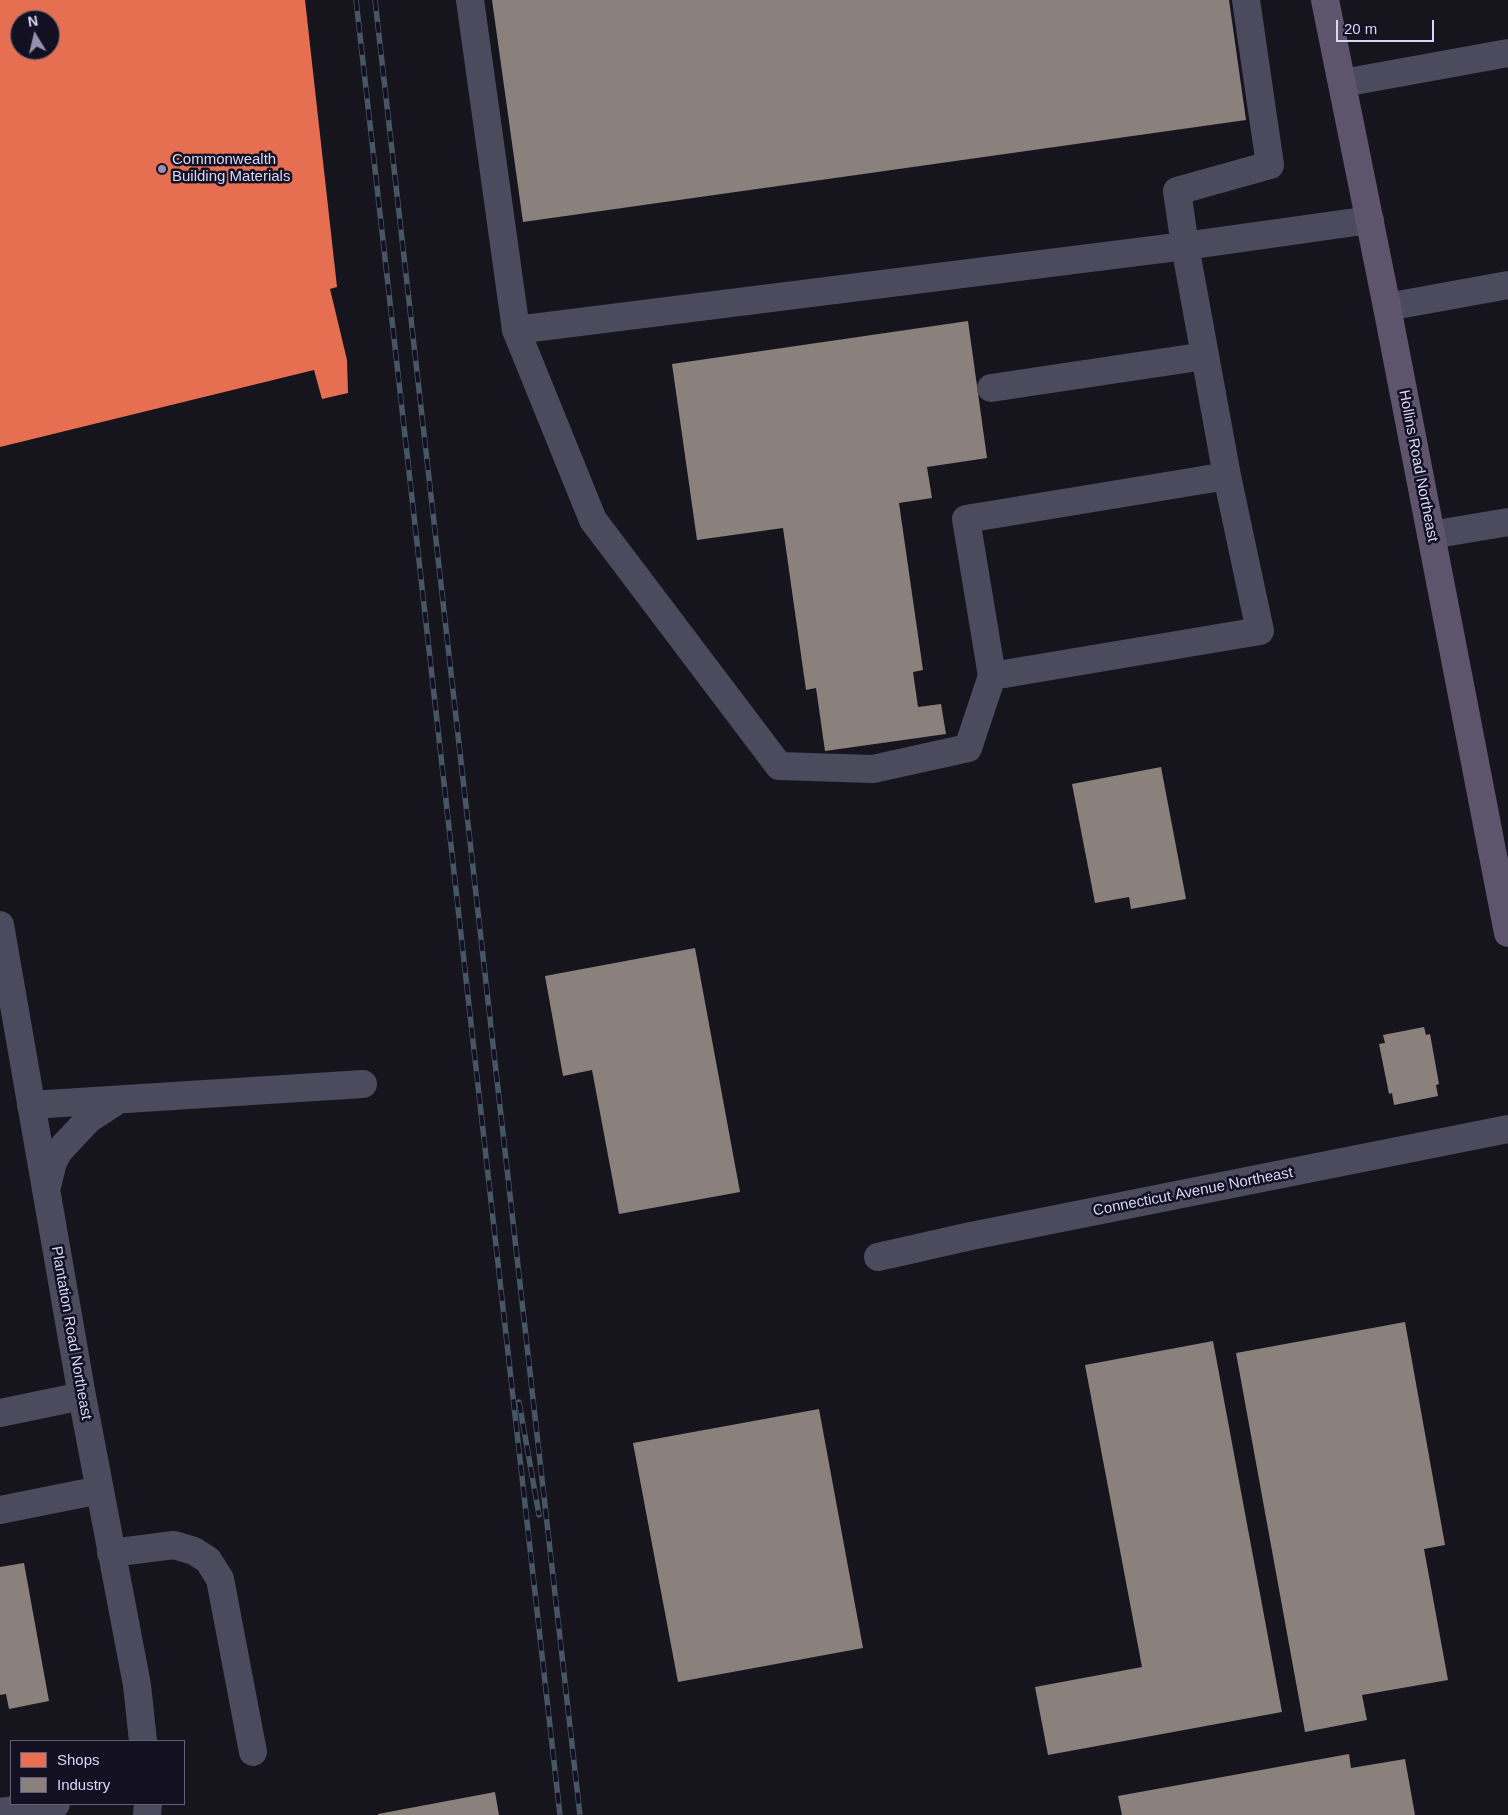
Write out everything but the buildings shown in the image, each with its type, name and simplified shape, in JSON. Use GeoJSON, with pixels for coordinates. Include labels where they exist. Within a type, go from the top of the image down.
{"type":"FeatureCollection","features":[{"type":"Feature","properties":{"kind":"main road","name":"Hollins Road Northeast"},"geometry":{"type":"LineString","coordinates":[[1325,0],[1388,307],[1508,933]]}},
{"type":"Feature","properties":{"kind":"street"},"geometry":{"type":"LineString","coordinates":[[470,0],[516,330],[593,520],[779,766],[873,768],[968,748],[992,676],[966,519],[1227,476]]}},
{"type":"Feature","properties":{"kind":"street"},"geometry":{"type":"LineString","coordinates":[[992,676],[1260,631],[1227,476],[1185,246],[1177,191],[1270,165],[1246,0]]}},
{"type":"Feature","properties":{"kind":"street"},"geometry":{"type":"LineString","coordinates":[[1343,83],[1508,53]]}},
{"type":"Feature","properties":{"kind":"street"},"geometry":{"type":"LineString","coordinates":[[516,330],[1185,246],[1370,220]]}},
{"type":"Feature","properties":{"kind":"street"},"geometry":{"type":"LineString","coordinates":[[1388,307],[1508,285]]}},
{"type":"Feature","properties":{"kind":"street"},"geometry":{"type":"LineString","coordinates":[[991,388],[1205,356]]}},
{"type":"Feature","properties":{"kind":"street"},"geometry":{"type":"LineString","coordinates":[[1431,534],[1508,522]]}},
{"type":"Feature","properties":{"kind":"street","name":"Plantation Road Northeast"},"geometry":{"type":"LineString","coordinates":[[1,936],[82,1396],[137,1685],[143,1740]]}},
{"type":"Feature","properties":{"kind":"street"},"geometry":{"type":"LineString","coordinates":[[31,1105],[363,1084]]}},
{"type":"Feature","properties":{"kind":"street"},"geometry":{"type":"LineString","coordinates":[[46,1190],[53,1162],[59,1151],[89,1120],[118,1100]]}},
{"type":"Feature","properties":{"kind":"street","name":"Connecticut Avenue Northeast"},"geometry":{"type":"LineString","coordinates":[[878,1257],[981,1234],[1508,1129]]}},
{"type":"Feature","properties":{"kind":"street"},"geometry":{"type":"LineString","coordinates":[[0,1413],[82,1396]]}},
{"type":"Feature","properties":{"kind":"street"},"geometry":{"type":"LineString","coordinates":[[0,1510],[100,1490]]}},
{"type":"Feature","properties":{"kind":"street"},"geometry":{"type":"LineString","coordinates":[[112,1553],[174,1545],[194,1551],[208,1560],[220,1579],[253,1752]]}},
{"type":"Feature","properties":{"kind":"street"},"geometry":{"type":"LineString","coordinates":[[0,1812],[49,1805]]}},
{"type":"Feature","properties":{"kind":"railway"},"geometry":{"type":"LineString","coordinates":[[356,0],[560,1815]]}},
{"type":"Feature","properties":{"kind":"railway"},"geometry":{"type":"LineString","coordinates":[[375,0],[580,1815]]}},
{"type":"Feature","properties":{"kind":"railway"},"geometry":{"type":"LineString","coordinates":[[519,1402],[539,1515]]}},
{"type":"Feature","properties":{"kind":"place","name":"Commonwealth Building Materials"},"geometry":{"type":"Point","coordinates":[162,169]}}]}
